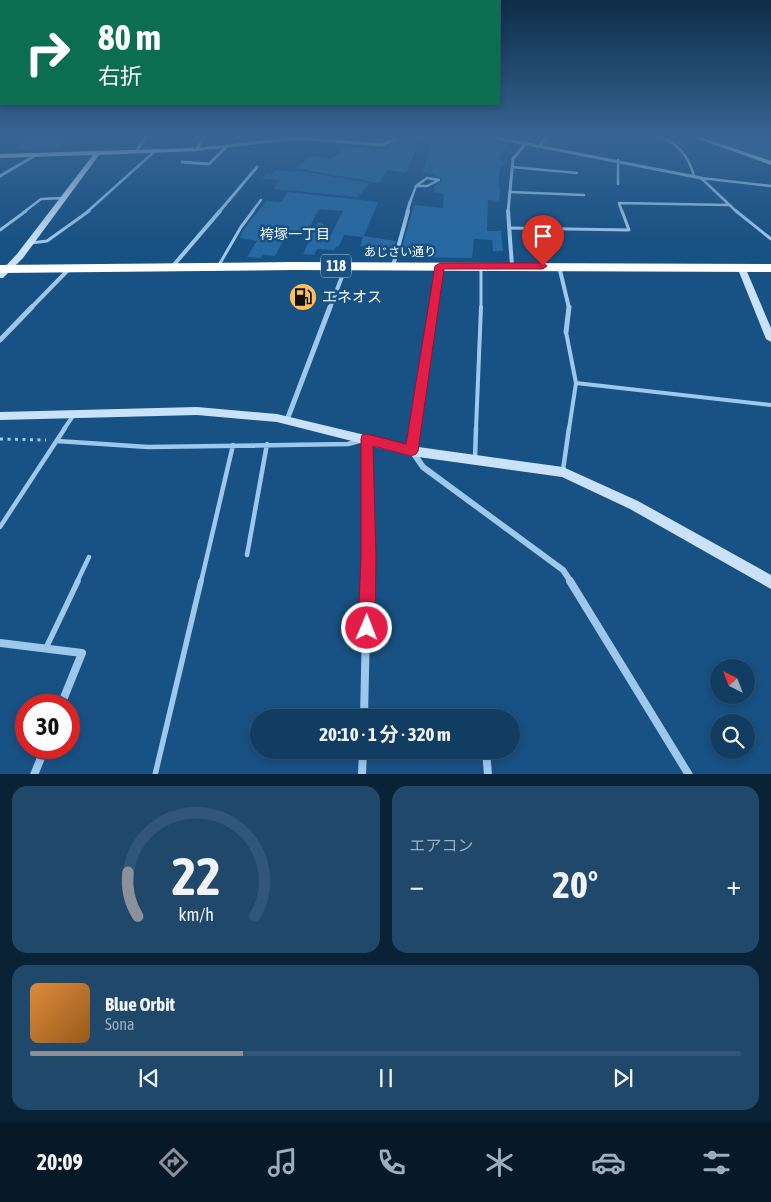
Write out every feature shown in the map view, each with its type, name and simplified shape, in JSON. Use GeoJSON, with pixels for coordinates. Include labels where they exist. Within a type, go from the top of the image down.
{"type":"FeatureCollection","features":[{"type":"Feature","properties":{"kind":"highway","name":"あじさい通り"},"geometry":{"type":"LineString","coordinates":[[2,271],[172,267],[346,266],[771,268]]}},
{"type":"Feature","properties":{"kind":"street"},"geometry":{"type":"LineString","coordinates":[[2,271],[31,242],[84,171]]}},
{"type":"Feature","properties":{"kind":"street"},"geometry":{"type":"LineString","coordinates":[[172,267],[253,171]]}},
{"type":"Feature","properties":{"kind":"street"},"geometry":{"type":"LineString","coordinates":[[512,171],[509,228],[512,266]]}},
{"type":"Feature","properties":{"kind":"street"},"geometry":{"type":"LineString","coordinates":[[671,171],[701,178]]}},
{"type":"Feature","properties":{"kind":"street"},"geometry":{"type":"LineString","coordinates":[[393,266],[410,202]]}},
{"type":"Feature","properties":{"kind":"street"},"geometry":{"type":"LineString","coordinates":[[287,420],[346,266]]}},
{"type":"Feature","properties":{"kind":"street"},"geometry":{"type":"LineString","coordinates":[[559,266],[569,308],[566,332]]}},
{"type":"Feature","properties":{"kind":"street"},"geometry":{"type":"LineString","coordinates":[[741,267],[771,339]]}},
{"type":"Feature","properties":{"kind":"street"},"geometry":{"type":"LineString","coordinates":[[0,340],[69,269]]}},
{"type":"Feature","properties":{"kind":"street"},"geometry":{"type":"LineString","coordinates":[[0,416],[197,410],[287,420],[411,451],[563,472],[634,505],[771,582]]}},
{"type":"Feature","properties":{"kind":"street"},"geometry":{"type":"LineString","coordinates":[[364,709],[368,557],[367,439]]}},
{"type":"Feature","properties":{"kind":"street"},"geometry":{"type":"LineString","coordinates":[[411,451],[422,467],[563,570],[690,774]]}},
{"type":"Feature","properties":{"kind":"street"},"geometry":{"type":"LineString","coordinates":[[0,643],[82,653],[66,694]]}},
{"type":"Feature","properties":{"kind":"street"},"geometry":{"type":"LineString","coordinates":[[34,774],[40,759]]}},
{"type":"Feature","properties":{"kind":"street"},"geometry":{"type":"LineString","coordinates":[[362,774],[363,759]]}},
{"type":"Feature","properties":{"kind":"street"},"geometry":{"type":"LineString","coordinates":[[487,759],[488,774]]}},
{"type":"Feature","properties":{"kind":"lane"},"geometry":{"type":"LineString","coordinates":[[31,242],[47,241],[88,210],[134,171]]}},
{"type":"Feature","properties":{"kind":"lane"},"geometry":{"type":"LineString","coordinates":[[542,171],[577,173]]}},
{"type":"Feature","properties":{"kind":"lane"},"geometry":{"type":"LineString","coordinates":[[618,171],[618,184]]}},
{"type":"Feature","properties":{"kind":"lane"},"geometry":{"type":"LineString","coordinates":[[693,171],[694,176]]}},
{"type":"Feature","properties":{"kind":"lane"},"geometry":{"type":"LineString","coordinates":[[410,202],[414,186],[417,183],[430,178],[440,180],[430,186],[414,186]]}},
{"type":"Feature","properties":{"kind":"lane"},"geometry":{"type":"LineString","coordinates":[[701,178],[771,186]]}},
{"type":"Feature","properties":{"kind":"lane"},"geometry":{"type":"LineString","coordinates":[[701,178],[729,205],[771,239]]}},
{"type":"Feature","properties":{"kind":"lane"},"geometry":{"type":"LineString","coordinates":[[510,192],[584,195]]}},
{"type":"Feature","properties":{"kind":"lane"},"geometry":{"type":"LineString","coordinates":[[0,230],[41,199],[65,198]]}},
{"type":"Feature","properties":{"kind":"lane"},"geometry":{"type":"LineString","coordinates":[[218,267],[261,200]]}},
{"type":"Feature","properties":{"kind":"lane"},"geometry":{"type":"LineString","coordinates":[[509,228],[630,230],[619,203],[729,205]]}},
{"type":"Feature","properties":{"kind":"lane"},"geometry":{"type":"LineString","coordinates":[[411,451],[440,266]]}},
{"type":"Feature","properties":{"kind":"lane"},"geometry":{"type":"LineString","coordinates":[[475,459],[482,291],[481,266]]}},
{"type":"Feature","properties":{"kind":"lane"},"geometry":{"type":"LineString","coordinates":[[563,472],[576,383],[566,332]]}},
{"type":"Feature","properties":{"kind":"lane"},"geometry":{"type":"LineString","coordinates":[[576,383],[771,405]]}},
{"type":"Feature","properties":{"kind":"lane"},"geometry":{"type":"LineString","coordinates":[[0,526],[74,413]]}},
{"type":"Feature","properties":{"kind":"lane"},"geometry":{"type":"LineString","coordinates":[[57,441],[148,447],[348,444],[367,439]]}},
{"type":"Feature","properties":{"kind":"lane"},"geometry":{"type":"LineString","coordinates":[[247,555],[267,444]]}},
{"type":"Feature","properties":{"kind":"lane"},"geometry":{"type":"LineString","coordinates":[[155,774],[234,445]]}},
{"type":"Feature","properties":{"kind":"lane"},"geometry":{"type":"LineString","coordinates":[[46,648],[89,557]]}},
{"type":"Feature","properties":{"kind":"path"},"geometry":{"type":"LineString","coordinates":[[0,439],[57,441]]}},
{"type":"Feature","properties":{"kind":"shaded area"},"geometry":{"type":"Polygon","coordinates":[[[274,171],[302,171],[370,183],[358,197],[274,189],[279,180],[262,179],[266,173],[272,174],[274,171]]]}},
{"type":"Feature","properties":{"kind":"building"},"geometry":{"type":"Polygon","coordinates":[[[312,171],[387,171],[379,183],[312,171]]]}},
{"type":"Feature","properties":{"kind":"building"},"geometry":{"type":"Polygon","coordinates":[[[500,171],[499,201],[488,200],[487,231],[501,231],[503,251],[493,251],[492,240],[474,239],[472,258],[402,257],[403,254],[400,254],[414,205],[443,208],[444,194],[434,192],[434,186],[441,182],[442,178],[423,172],[500,171]]]}},
{"type":"Feature","properties":{"kind":"building"},"geometry":{"type":"Polygon","coordinates":[[[288,192],[378,202],[364,236],[396,241],[393,253],[377,253],[375,258],[362,256],[366,247],[360,246],[363,237],[344,235],[339,246],[334,250],[317,249],[314,255],[303,254],[318,222],[327,226],[321,238],[329,239],[343,211],[319,209],[307,232],[289,230],[275,256],[247,257],[257,241],[240,238],[244,229],[266,201],[281,202],[288,192]]]}},
{"type":"Feature","properties":{"kind":"place","name":"エネオス"},"geometry":{"type":"Point","coordinates":[303,297]}},
{"type":"Feature","properties":{"kind":"district","name":"袴塚一丁目"},"geometry":{"type":"Point","coordinates":[295,234]}},
{"type":"Feature","properties":{"kind":"route"},"geometry":{"type":"LineString","coordinates":[[367,628],[367,439],[411,451],[440,266],[543,266]]}}]}
